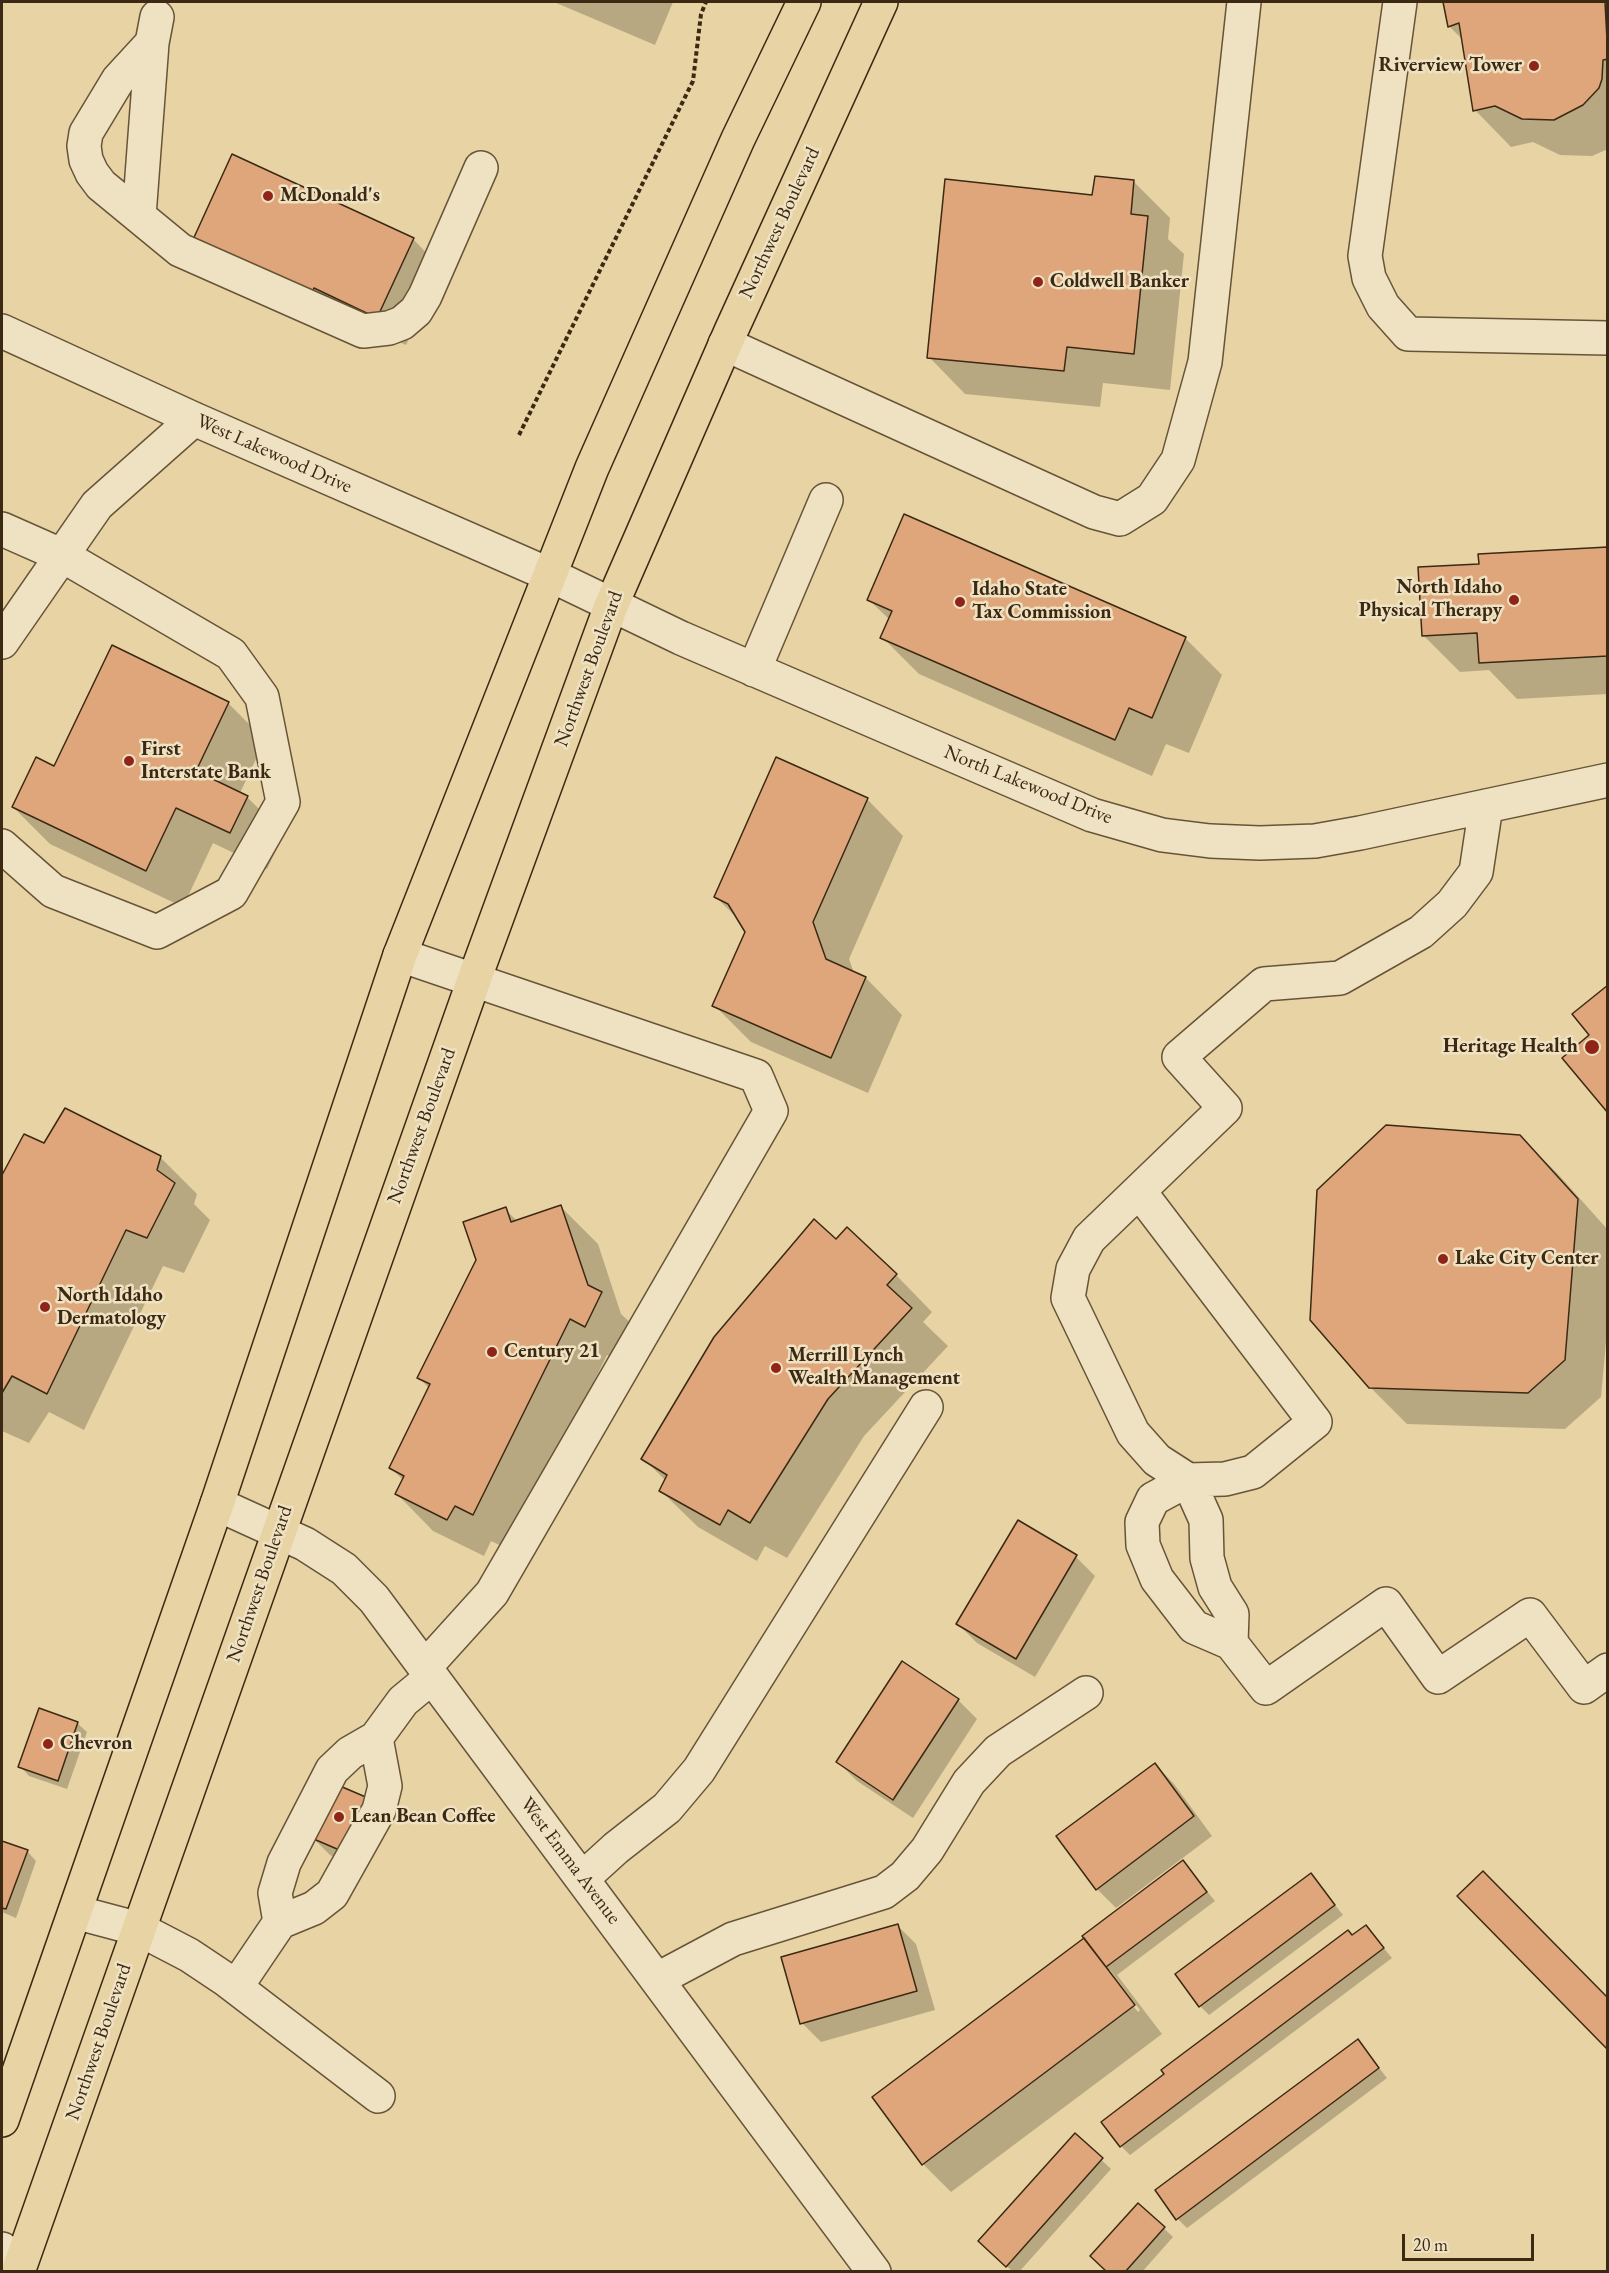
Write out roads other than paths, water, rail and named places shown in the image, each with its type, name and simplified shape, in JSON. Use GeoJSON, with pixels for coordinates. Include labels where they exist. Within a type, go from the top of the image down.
{"type":"FeatureCollection","features":[{"type":"Feature","properties":{"kind":"main road"},"geometry":{"type":"LineString","coordinates":[[2,2120],[218,1504],[400,955],[548,574],[592,468],[738,139],[804,2]]}},
{"type":"Feature","properties":{"kind":"main road","name":"Northwest Boulevard"},"geometry":{"type":"LineString","coordinates":[[18,2271],[474,980],[611,606],[725,344],[881,2]]}},
{"type":"Feature","properties":{"kind":"street"},"geometry":{"type":"LineString","coordinates":[[725,344],[1094,513],[1120,519],[1152,499],[1178,460],[1205,362],[1244,2]]}},
{"type":"Feature","properties":{"kind":"street"},"geometry":{"type":"LineString","coordinates":[[1400,2],[1365,256],[1370,279],[1383,306],[1408,334],[1608,338]]}},
{"type":"Feature","properties":{"kind":"street"},"geometry":{"type":"LineString","coordinates":[[139,216],[155,30],[118,80],[86,133],[84,146],[86,160],[100,185],[180,250],[363,331],[377,331],[402,323],[416,311],[425,296],[481,168]]}},
{"type":"Feature","properties":{"kind":"street","name":"West Lakewood Drive"},"geometry":{"type":"LineString","coordinates":[[2,331],[194,419],[548,574]]}},
{"type":"Feature","properties":{"kind":"street"},"geometry":{"type":"LineString","coordinates":[[2,642],[97,505],[194,419]]}},
{"type":"Feature","properties":{"kind":"street"},"geometry":{"type":"LineString","coordinates":[[754,670],[826,500]]}},
{"type":"Feature","properties":{"kind":"street"},"geometry":{"type":"LineString","coordinates":[[2,528],[63,556],[231,654],[262,697],[283,802],[231,893],[157,932],[53,891],[2,846]]}},
{"type":"Feature","properties":{"kind":"street","name":"North Lakewood Drive"},"geometry":{"type":"LineString","coordinates":[[548,574],[611,606],[754,670],[1092,815],[1162,835],[1210,841],[1260,843],[1315,841],[1608,780]]}},
{"type":"Feature","properties":{"kind":"street"},"geometry":{"type":"LineString","coordinates":[[1231,1643],[1232,1614],[1215,1587],[1207,1558],[1206,1520],[1188,1480],[1157,1460],[1133,1434],[1068,1298],[1073,1269],[1089,1239],[1225,1108],[1179,1057],[1264,984],[1340,978],[1421,932],[1452,904],[1476,872],[1486,806]]}},
{"type":"Feature","properties":{"kind":"street"},"geometry":{"type":"LineString","coordinates":[[280,1922],[275,1893],[284,1863],[332,1770],[350,1753],[376,1738],[403,1701],[492,1593],[771,1111],[756,1076],[400,955]]}},
{"type":"Feature","properties":{"kind":"street"},"geometry":{"type":"LineString","coordinates":[[1139,1191],[1315,1422],[1253,1472],[1225,1479],[1188,1480],[1152,1499],[1142,1522],[1143,1545],[1157,1579],[1194,1627],[1231,1643],[1266,1688],[1386,1604],[1438,1677],[1530,1615],[1584,1687],[1608,1670]]}},
{"type":"Feature","properties":{"kind":"street"},"geometry":{"type":"LineString","coordinates":[[583,1878],[616,1848],[667,1808],[699,1770],[926,1407]]}},
{"type":"Feature","properties":{"kind":"street","name":"West Emma Avenue"},"geometry":{"type":"LineString","coordinates":[[218,1504],[305,1544],[344,1569],[374,1599],[874,2271]]}},
{"type":"Feature","properties":{"kind":"street"},"geometry":{"type":"LineString","coordinates":[[658,1978],[733,1939],[884,1892],[905,1876],[927,1850],[969,1782],[998,1751],[1086,1693]]}},
{"type":"Feature","properties":{"kind":"street"},"geometry":{"type":"LineString","coordinates":[[236,1987],[280,1922],[314,1908],[332,1894],[379,1810],[385,1786],[376,1738]]}},
{"type":"Feature","properties":{"kind":"street"},"geometry":{"type":"LineString","coordinates":[[75,1911],[139,1929],[189,1955],[236,1987],[378,2096]]}},
{"type":"Feature","properties":{"kind":"street"},"geometry":{"type":"LineString","coordinates":[[2,2249],[18,2271]]}},
{"type":"Feature","properties":{"kind":"place","name":"Riverview Tower"},"geometry":{"type":"Point","coordinates":[1534,66]}},
{"type":"Feature","properties":{"kind":"place","name":"McDonald's"},"geometry":{"type":"Point","coordinates":[268,196]}},
{"type":"Feature","properties":{"kind":"place","name":"Coldwell Banker"},"geometry":{"type":"Point","coordinates":[1038,282]}},
{"type":"Feature","properties":{"kind":"place","name":"North Idaho Physical Therapy"},"geometry":{"type":"Point","coordinates":[1514,600]}},
{"type":"Feature","properties":{"kind":"place","name":"Idaho State Tax Commission"},"geometry":{"type":"Point","coordinates":[960,602]}},
{"type":"Feature","properties":{"kind":"place","name":"First Interstate Bank"},"geometry":{"type":"Point","coordinates":[129,761]}},
{"type":"Feature","properties":{"kind":"place","name":"Heritage Health"},"geometry":{"type":"Point","coordinates":[1592,1047]}},
{"type":"Feature","properties":{"kind":"place","name":"Lake City Center"},"geometry":{"type":"Point","coordinates":[1443,1259]}},
{"type":"Feature","properties":{"kind":"place","name":"North Idaho Dermatology"},"geometry":{"type":"Point","coordinates":[45,1307]}},
{"type":"Feature","properties":{"kind":"place","name":"Century 21"},"geometry":{"type":"Point","coordinates":[492,1352]}},
{"type":"Feature","properties":{"kind":"place","name":"Merrill Lynch Wealth Management"},"geometry":{"type":"Point","coordinates":[776,1368]}},
{"type":"Feature","properties":{"kind":"place","name":"Chevron"},"geometry":{"type":"Point","coordinates":[48,1744]}},
{"type":"Feature","properties":{"kind":"place","name":"Lean Bean Coffee"},"geometry":{"type":"Point","coordinates":[339,1817]}}]}
